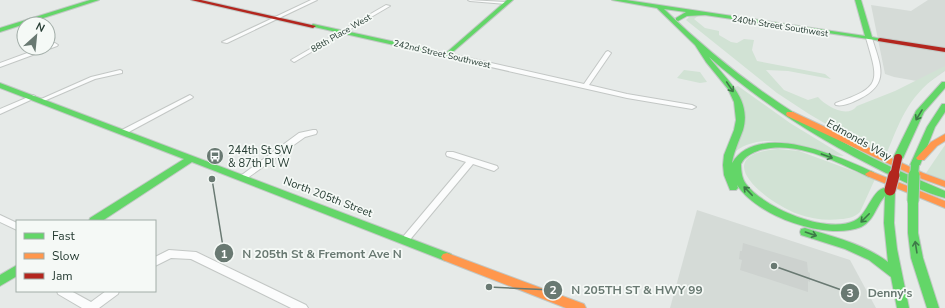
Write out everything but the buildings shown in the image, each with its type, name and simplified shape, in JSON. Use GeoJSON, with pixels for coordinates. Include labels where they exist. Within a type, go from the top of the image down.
{"type":"FeatureCollection","features":[{"type":"Feature","properties":{"kind":"main road"},"geometry":{"type":"LineString","coordinates":[[0,30],[96,0]]}},
{"type":"Feature","properties":{"kind":"main road","name":"242nd Street Southwest"},"geometry":{"type":"LineString","coordinates":[[194,0],[447,55]]}},
{"type":"Feature","properties":{"kind":"main road","name":"240th Street Southwest"},"geometry":{"type":"LineString","coordinates":[[615,0],[945,50]]}},
{"type":"Feature","properties":{"kind":"main road","name":"Edmonds Way"},"geometry":{"type":"LineString","coordinates":[[650,0],[678,19],[762,89],[766,98]]}},
{"type":"Feature","properties":{"kind":"main road"},"geometry":{"type":"LineString","coordinates":[[858,0],[869,38]]}},
{"type":"Feature","properties":{"kind":"main road"},"geometry":{"type":"LineString","coordinates":[[447,55],[508,2]]}},
{"type":"Feature","properties":{"kind":"main road","name":"Edmonds Way"},"geometry":{"type":"LineString","coordinates":[[659,7],[698,45],[755,92],[856,154],[922,186],[945,195]]}},
{"type":"Feature","properties":{"kind":"main road"},"geometry":{"type":"LineString","coordinates":[[678,19],[682,15],[686,14],[704,14]]}},
{"type":"Feature","properties":{"kind":"main road"},"geometry":{"type":"LineString","coordinates":[[698,45],[737,97],[741,117],[725,164],[726,175],[732,186],[741,197],[754,209],[770,218],[873,256],[896,275]]}},
{"type":"Feature","properties":{"kind":"main road"},"geometry":{"type":"LineString","coordinates":[[904,308],[891,249],[889,230],[890,190],[898,158],[920,111],[945,84]]}},
{"type":"Feature","properties":{"kind":"main road","name":"North 205th Street"},"geometry":{"type":"LineString","coordinates":[[0,85],[243,177],[580,308]]}},
{"type":"Feature","properties":{"kind":"main road"},"geometry":{"type":"LineString","coordinates":[[933,308],[917,258],[913,233],[915,165],[927,133],[937,114],[945,106]]}},
{"type":"Feature","properties":{"kind":"main road"},"geometry":{"type":"LineString","coordinates":[[790,114],[920,175],[945,184]]}},
{"type":"Feature","properties":{"kind":"main road"},"geometry":{"type":"LineString","coordinates":[[915,165],[934,144],[945,137]]}},
{"type":"Feature","properties":{"kind":"main road"},"geometry":{"type":"LineString","coordinates":[[890,190],[881,194],[865,220],[854,226],[824,228],[788,216],[768,207],[753,197],[740,183],[736,172],[736,163],[742,156],[756,148],[779,145],[799,148],[828,156],[945,205]]}},
{"type":"Feature","properties":{"kind":"main road"},"geometry":{"type":"LineString","coordinates":[[96,220],[192,158]]}},
{"type":"Feature","properties":{"kind":"main road"},"geometry":{"type":"LineString","coordinates":[[0,281],[16,271]]}},
{"type":"Feature","properties":{"kind":"street"},"geometry":{"type":"LineString","coordinates":[[225,42],[315,0]]}},
{"type":"Feature","properties":{"kind":"street"},"geometry":{"type":"LineString","coordinates":[[470,0],[508,2]]}},
{"type":"Feature","properties":{"kind":"street","name":"88th Place West"},"geometry":{"type":"LineString","coordinates":[[294,60],[388,6]]}},
{"type":"Feature","properties":{"kind":"street"},"geometry":{"type":"LineString","coordinates":[[838,104],[860,97],[874,89],[878,82],[878,74],[869,38]]}},
{"type":"Feature","properties":{"kind":"street"},"geometry":{"type":"LineString","coordinates":[[586,87],[608,53]]}},
{"type":"Feature","properties":{"kind":"street","name":"242nd Street Southwest"},"geometry":{"type":"LineString","coordinates":[[447,55],[586,87],[692,107]]}},
{"type":"Feature","properties":{"kind":"street"},"geometry":{"type":"LineString","coordinates":[[0,65],[25,56]]}},
{"type":"Feature","properties":{"kind":"street"},"geometry":{"type":"LineString","coordinates":[[0,112],[94,78],[120,72]]}},
{"type":"Feature","properties":{"kind":"street"},"geometry":{"type":"LineString","coordinates":[[122,132],[190,96]]}},
{"type":"Feature","properties":{"kind":"street"},"geometry":{"type":"LineString","coordinates":[[243,177],[302,135],[313,132]]}},
{"type":"Feature","properties":{"kind":"street"},"geometry":{"type":"LineString","coordinates":[[450,154],[494,168]]}},
{"type":"Feature","properties":{"kind":"street"},"geometry":{"type":"LineString","coordinates":[[405,240],[471,160]]}},
{"type":"Feature","properties":{"kind":"street"},"geometry":{"type":"LineString","coordinates":[[0,218],[16,226]]}},
{"type":"Feature","properties":{"kind":"street"},"geometry":{"type":"LineString","coordinates":[[156,261],[169,254],[192,255],[302,308]]}},
{"type":"Feature","properties":{"kind":"street"},"geometry":{"type":"LineString","coordinates":[[64,292],[91,308],[113,292]]}},
{"type":"Feature","properties":{"kind":"shaded area"},"geometry":{"type":"Polygon","coordinates":[[[928,0],[945,0],[945,71],[928,83],[885,74],[871,5],[911,11],[928,0]]]}},
{"type":"Feature","properties":{"kind":"shaded area"},"geometry":{"type":"Polygon","coordinates":[[[697,210],[850,260],[876,308],[670,308],[697,210]]]}},
{"type":"Feature","properties":{"kind":"green space"},"geometry":{"type":"Polygon","coordinates":[[[698,16],[694,19],[705,28],[719,31],[719,35],[731,42],[737,43],[744,39],[754,40],[752,50],[757,61],[825,74],[831,79],[788,71],[766,70],[784,90],[808,100],[818,97],[826,104],[837,110],[853,110],[857,106],[895,91],[945,66],[945,70],[923,88],[908,107],[886,155],[843,134],[777,93],[686,20],[689,17],[698,16]]]}},
{"type":"Feature","properties":{"kind":"green space"},"geometry":{"type":"Polygon","coordinates":[[[684,70],[700,72],[707,82],[700,83],[677,78],[684,70]]]}},
{"type":"Feature","properties":{"kind":"green space"},"geometry":{"type":"Polygon","coordinates":[[[738,86],[790,123],[844,156],[790,144],[767,141],[746,145],[736,151],[735,87],[738,86]]]}},
{"type":"Feature","properties":{"kind":"green space"},"geometry":{"type":"Polygon","coordinates":[[[945,145],[945,181],[926,173],[945,145]]]}},
{"type":"Feature","properties":{"kind":"green space"},"geometry":{"type":"Polygon","coordinates":[[[778,149],[799,151],[875,179],[860,212],[846,219],[820,219],[798,214],[771,200],[749,179],[744,169],[746,160],[757,153],[778,149]]]}},
{"type":"Feature","properties":{"kind":"traffic: fast"},"geometry":{"type":"LineString","coordinates":[[0,30],[96,0]]}},
{"type":"Feature","properties":{"kind":"traffic: fast"},"geometry":{"type":"LineString","coordinates":[[313,26],[447,55],[510,0]]}},
{"type":"Feature","properties":{"kind":"traffic: fast"},"geometry":{"type":"LineString","coordinates":[[615,0],[880,40]]}},
{"type":"Feature","properties":{"kind":"traffic: fast"},"geometry":{"type":"LineString","coordinates":[[858,0],[869,38]]}},
{"type":"Feature","properties":{"kind":"traffic: fast"},"geometry":{"type":"LineString","coordinates":[[659,7],[689,37],[722,65],[756,92],[792,116],[867,160],[906,179],[945,195]]}},
{"type":"Feature","properties":{"kind":"traffic: fast"},"geometry":{"type":"LineString","coordinates":[[678,19],[686,14],[704,14]]}},
{"type":"Feature","properties":{"kind":"traffic: fast"},"geometry":{"type":"LineString","coordinates":[[698,45],[708,61],[732,89],[740,109],[738,130],[727,165],[728,175],[733,188]]}},
{"type":"Feature","properties":{"kind":"traffic: fast"},"geometry":{"type":"LineString","coordinates":[[898,158],[920,111],[945,84]]}},
{"type":"Feature","properties":{"kind":"traffic: fast"},"geometry":{"type":"LineString","coordinates":[[0,85],[447,257]]}},
{"type":"Feature","properties":{"kind":"traffic: fast"},"geometry":{"type":"LineString","coordinates":[[915,165],[931,127],[945,106]]}},
{"type":"Feature","properties":{"kind":"traffic: fast"},"geometry":{"type":"LineString","coordinates":[[870,174],[828,156],[796,147],[781,145],[766,146],[747,152],[736,164],[738,176],[743,187],[752,196],[765,205],[796,220],[830,228],[845,227],[862,221],[869,213],[879,196],[890,190],[889,223],[891,249],[903,308]]}},
{"type":"Feature","properties":{"kind":"traffic: fast"},"geometry":{"type":"LineString","coordinates":[[96,220],[192,158]]}},
{"type":"Feature","properties":{"kind":"traffic: fast"},"geometry":{"type":"LineString","coordinates":[[913,201],[915,165]]}},
{"type":"Feature","properties":{"kind":"traffic: fast"},"geometry":{"type":"LineString","coordinates":[[913,201],[913,233],[917,258],[933,308]]}},
{"type":"Feature","properties":{"kind":"traffic: fast"},"geometry":{"type":"LineString","coordinates":[[805,232],[849,246],[873,257],[896,275]]}},
{"type":"Feature","properties":{"kind":"traffic: fast"},"geometry":{"type":"LineString","coordinates":[[0,281],[16,271]]}},
{"type":"Feature","properties":{"kind":"traffic: slow"},"geometry":{"type":"LineString","coordinates":[[790,114],[920,175],[945,184]]}},
{"type":"Feature","properties":{"kind":"traffic: slow"},"geometry":{"type":"LineString","coordinates":[[921,158],[934,144],[945,137]]}},
{"type":"Feature","properties":{"kind":"traffic: slow"},"geometry":{"type":"LineString","coordinates":[[870,174],[945,205]]}},
{"type":"Feature","properties":{"kind":"traffic: slow"},"geometry":{"type":"LineString","coordinates":[[447,257],[580,308]]}},
{"type":"Feature","properties":{"kind":"traffic: jam"},"geometry":{"type":"LineString","coordinates":[[194,0],[313,26]]}},
{"type":"Feature","properties":{"kind":"traffic: jam"},"geometry":{"type":"LineString","coordinates":[[880,40],[945,50]]}},
{"type":"Feature","properties":{"kind":"traffic: jam"},"geometry":{"type":"LineString","coordinates":[[890,190],[898,158]]}},
{"type":"Feature","properties":{"kind":"place","name":"244th St SW & 87th Pl W"},"geometry":{"type":"Point","coordinates":[215,156]}},
{"type":"Feature","properties":{"kind":"place","name":"N 205th St & Fremont Ave N"},"geometry":{"type":"Point","coordinates":[212,179]}},
{"type":"Feature","properties":{"kind":"place","name":"Denny's"},"geometry":{"type":"Point","coordinates":[774,266]}},
{"type":"Feature","properties":{"kind":"place","name":"N 205TH ST & HWY 99"},"geometry":{"type":"Point","coordinates":[489,287]}}]}
